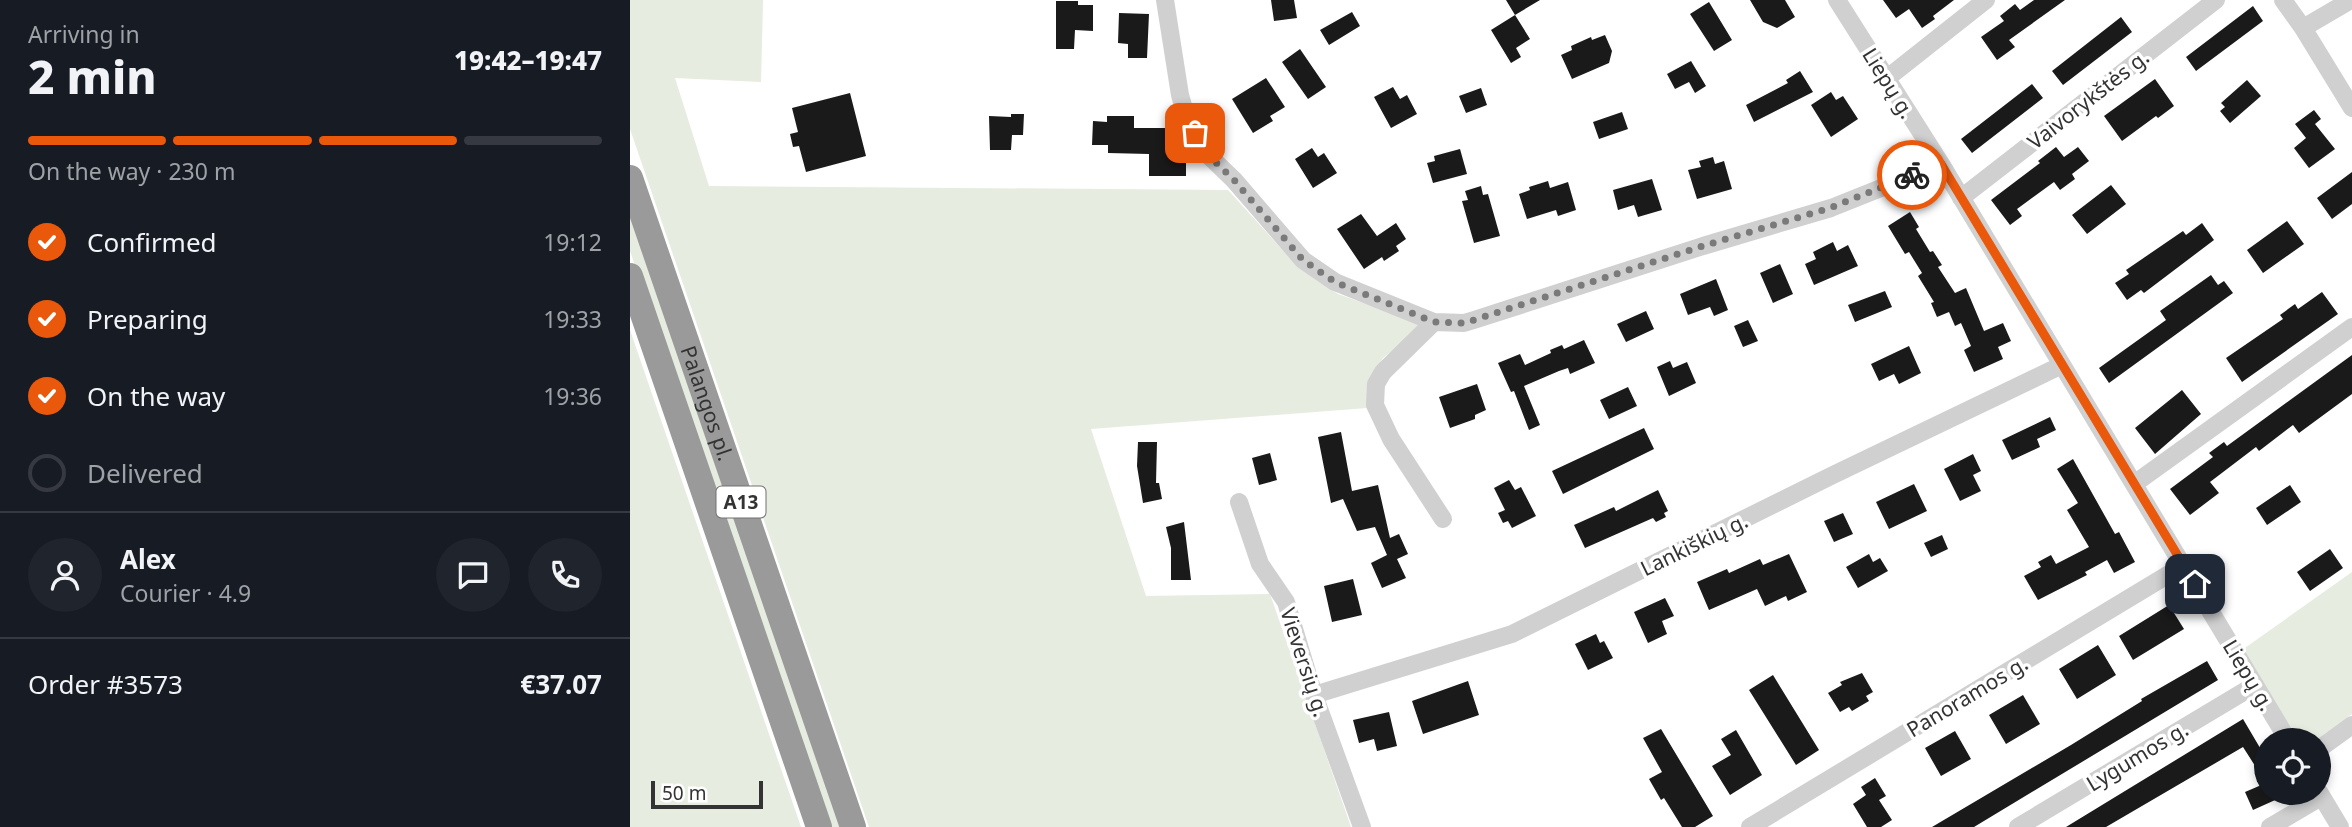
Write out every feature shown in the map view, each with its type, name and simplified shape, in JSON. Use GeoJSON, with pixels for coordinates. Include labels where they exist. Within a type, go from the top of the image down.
{"type":"FeatureCollection","features":[{"type":"Feature","properties":{"kind":"highway","name":"Palangos pl."},"geometry":{"type":"LineString","coordinates":[[630,178],[853,827]]}},
{"type":"Feature","properties":{"kind":"highway","name":"Palangos pl."},"geometry":{"type":"LineString","coordinates":[[630,276],[819,827]]}},
{"type":"Feature","properties":{"kind":"street"},"geometry":{"type":"LineString","coordinates":[[1165,0],[1180,95],[1186,116],[1204,151],[1234,180],[1303,260],[1335,282],[1434,322],[1464,323],[1474,320],[1830,208],[1941,164]]}},
{"type":"Feature","properties":{"kind":"street","name":"Liepų g."},"geometry":{"type":"LineString","coordinates":[[1837,0],[1941,164],[2281,728]]}},
{"type":"Feature","properties":{"kind":"street"},"geometry":{"type":"LineString","coordinates":[[1886,79],[1986,0]]}},
{"type":"Feature","properties":{"kind":"street","name":"Vaivorykštės g."},"geometry":{"type":"LineString","coordinates":[[1961,198],[2216,0]]}},
{"type":"Feature","properties":{"kind":"street"},"geometry":{"type":"LineString","coordinates":[[2283,0],[2346,89],[2352,108]]}},
{"type":"Feature","properties":{"kind":"street"},"geometry":{"type":"LineString","coordinates":[[2303,28],[2351,0]]}},
{"type":"Feature","properties":{"kind":"street"},"geometry":{"type":"LineString","coordinates":[[1434,322],[1382,372],[1376,384],[1375,405],[1391,439],[1443,519]]}},
{"type":"Feature","properties":{"kind":"street"},"geometry":{"type":"LineString","coordinates":[[2134,484],[2352,327]]}},
{"type":"Feature","properties":{"kind":"street","name":"Lankiškių g."},"geometry":{"type":"LineString","coordinates":[[1314,695],[1512,634],[2062,365]]}},
{"type":"Feature","properties":{"kind":"street","name":"Vieversių g."},"geometry":{"type":"LineString","coordinates":[[1239,502],[1260,564],[1286,602],[1314,695],[1362,827]]}},
{"type":"Feature","properties":{"kind":"street","name":"Panoramos g."},"geometry":{"type":"LineString","coordinates":[[1750,827],[2184,565]]}},
{"type":"Feature","properties":{"kind":"street","name":"Lygumos g."},"geometry":{"type":"LineString","coordinates":[[2018,827],[2255,685]]}},
{"type":"Feature","properties":{"kind":"street"},"geometry":{"type":"LineString","coordinates":[[2331,741],[2352,725]]}},
{"type":"Feature","properties":{"kind":"street"},"geometry":{"type":"LineString","coordinates":[[2270,827],[2303,805]]}},
{"type":"Feature","properties":{"kind":"street"},"geometry":{"type":"LineString","coordinates":[[2327,805],[2340,827]]}},
{"type":"Feature","properties":{"kind":"shaded area"},"geometry":{"type":"Polygon","coordinates":[[[630,0],[763,0],[761,82],[675,78],[709,186],[1228,190],[1299,268],[1338,294],[1417,322],[1422,327],[1383,358],[1367,383],[1367,408],[1091,429],[1146,596],[1270,594],[1351,827],[869,827],[630,129],[630,0]]]}},
{"type":"Feature","properties":{"kind":"shaded area"},"geometry":{"type":"Polygon","coordinates":[[[630,211],[842,827],[829,827],[630,251],[630,211]]]}},
{"type":"Feature","properties":{"kind":"shaded area"},"geometry":{"type":"Polygon","coordinates":[[[630,330],[801,827],[630,827],[630,330]]]}},
{"type":"Feature","properties":{"kind":"shaded area"},"geometry":{"type":"Polygon","coordinates":[[[2352,572],[2352,714],[2331,729],[2291,728],[2242,650],[2352,572]]]}},
{"type":"Feature","properties":{"kind":"building"},"geometry":{"type":"Polygon","coordinates":[[[1271,0],[1294,0],[1297,18],[1274,21],[1271,0]]]}},
{"type":"Feature","properties":{"kind":"building"},"geometry":{"type":"Polygon","coordinates":[[[1506,0],[1540,0],[1515,15],[1506,0]]]}},
{"type":"Feature","properties":{"kind":"building"},"geometry":{"type":"Polygon","coordinates":[[[1750,0],[1785,0],[1795,17],[1777,28],[1763,22],[1750,0]]]}},
{"type":"Feature","properties":{"kind":"building"},"geometry":{"type":"Polygon","coordinates":[[[1883,0],[1954,0],[1922,28],[1909,9],[1896,18],[1883,0]]]}},
{"type":"Feature","properties":{"kind":"building"},"geometry":{"type":"Polygon","coordinates":[[[2034,0],[2065,0],[2009,40],[2015,47],[1997,60],[1981,37],[2004,21],[2000,16],[2015,4],[2020,10],[2034,0]]]}},
{"type":"Feature","properties":{"kind":"building"},"geometry":{"type":"Polygon","coordinates":[[[1056,1],[1078,1],[1078,5],[1093,5],[1093,31],[1075,30],[1074,49],[1056,49],[1056,1]]]}},
{"type":"Feature","properties":{"kind":"building"},"geometry":{"type":"Polygon","coordinates":[[[1709,2],[1732,40],[1714,51],[1690,14],[1709,2]]]}},
{"type":"Feature","properties":{"kind":"building"},"geometry":{"type":"Polygon","coordinates":[[[2253,6],[2263,21],[2196,71],[2186,57],[2253,6]]]}},
{"type":"Feature","properties":{"kind":"building"},"geometry":{"type":"Polygon","coordinates":[[[1352,12],[1360,26],[1329,45],[1320,30],[1352,12]]]}},
{"type":"Feature","properties":{"kind":"building"},"geometry":{"type":"Polygon","coordinates":[[[1119,13],[1149,14],[1147,58],[1128,58],[1128,44],[1118,43],[1119,13]]]}},
{"type":"Feature","properties":{"kind":"building"},"geometry":{"type":"Polygon","coordinates":[[[1515,15],[1530,39],[1516,48],[1521,57],[1511,63],[1491,30],[1515,15]]]}},
{"type":"Feature","properties":{"kind":"building"},"geometry":{"type":"Polygon","coordinates":[[[2121,17],[2132,32],[2063,85],[2052,71],[2121,17]]]}},
{"type":"Feature","properties":{"kind":"building"},"geometry":{"type":"Polygon","coordinates":[[[1605,35],[1612,51],[1609,63],[1572,79],[1561,55],[1572,50],[1571,46],[1591,37],[1592,40],[1605,35]]]}},
{"type":"Feature","properties":{"kind":"building"},"geometry":{"type":"Polygon","coordinates":[[[1300,49],[1326,87],[1308,99],[1282,62],[1300,49]]]}},
{"type":"Feature","properties":{"kind":"building"},"geometry":{"type":"Polygon","coordinates":[[[1691,61],[1706,86],[1695,93],[1689,82],[1675,89],[1667,74],[1691,61]]]}},
{"type":"Feature","properties":{"kind":"building"},"geometry":{"type":"Polygon","coordinates":[[[1800,71],[1813,92],[1754,122],[1746,105],[1788,83],[1786,80],[1800,71]]]}},
{"type":"Feature","properties":{"kind":"building"},"geometry":{"type":"Polygon","coordinates":[[[1266,78],[1285,107],[1270,116],[1273,121],[1253,133],[1232,99],[1266,78]]]}},
{"type":"Feature","properties":{"kind":"building"},"geometry":{"type":"Polygon","coordinates":[[[2155,79],[2174,106],[2122,141],[2104,116],[2155,79]]]}},
{"type":"Feature","properties":{"kind":"building"},"geometry":{"type":"Polygon","coordinates":[[[2247,80],[2261,96],[2230,123],[2220,111],[2225,107],[2221,103],[2247,80]]]}},
{"type":"Feature","properties":{"kind":"building"},"geometry":{"type":"Polygon","coordinates":[[[2032,84],[2043,98],[1972,153],[1961,139],[2032,84]]]}},
{"type":"Feature","properties":{"kind":"building"},"geometry":{"type":"Polygon","coordinates":[[[1393,87],[1400,99],[1407,95],[1417,114],[1391,128],[1374,97],[1393,87]]]}},
{"type":"Feature","properties":{"kind":"building"},"geometry":{"type":"Polygon","coordinates":[[[1481,88],[1487,105],[1466,113],[1459,96],[1481,88]]]}},
{"type":"Feature","properties":{"kind":"building"},"geometry":{"type":"Polygon","coordinates":[[[1831,92],[1836,100],[1843,96],[1858,119],[1831,137],[1811,105],[1831,92]]]}},
{"type":"Feature","properties":{"kind":"building"},"geometry":{"type":"Polygon","coordinates":[[[850,93],[866,156],[806,172],[799,146],[793,147],[790,134],[798,132],[792,108],[850,93]]]}},
{"type":"Feature","properties":{"kind":"building"},"geometry":{"type":"Polygon","coordinates":[[[2314,110],[2321,119],[2315,124],[2335,149],[2309,168],[2294,148],[2306,138],[2295,124],[2314,110]]]}},
{"type":"Feature","properties":{"kind":"building"},"geometry":{"type":"Polygon","coordinates":[[[1622,112],[1628,129],[1599,139],[1593,122],[1622,112]]]}},
{"type":"Feature","properties":{"kind":"building"},"geometry":{"type":"Polygon","coordinates":[[[1011,114],[1024,114],[1023,135],[1012,135],[1011,150],[990,150],[989,116],[1011,117],[1011,114]]]}},
{"type":"Feature","properties":{"kind":"building"},"geometry":{"type":"Polygon","coordinates":[[[1107,116],[1134,116],[1134,128],[1169,128],[1169,148],[1186,147],[1186,176],[1149,176],[1149,154],[1108,153],[1108,145],[1092,145],[1093,121],[1107,122],[1107,116]]]}},
{"type":"Feature","properties":{"kind":"building"},"geometry":{"type":"Polygon","coordinates":[[[2056,147],[2064,157],[2078,147],[2089,161],[2072,174],[2075,179],[2060,190],[2054,182],[2017,209],[2022,216],[2010,225],[1991,200],[2040,163],[2038,161],[2056,147]]]}},
{"type":"Feature","properties":{"kind":"building"},"geometry":{"type":"Polygon","coordinates":[[[1312,148],[1318,157],[1324,153],[1337,173],[1313,188],[1295,159],[1312,148]]]}},
{"type":"Feature","properties":{"kind":"building"},"geometry":{"type":"Polygon","coordinates":[[[1460,149],[1467,174],[1433,183],[1427,163],[1435,161],[1434,156],[1460,149]]]}},
{"type":"Feature","properties":{"kind":"building"},"geometry":{"type":"Polygon","coordinates":[[[1713,157],[1715,164],[1724,161],[1732,189],[1697,199],[1688,170],[1701,167],[1699,161],[1713,157]]]}},
{"type":"Feature","properties":{"kind":"building"},"geometry":{"type":"Polygon","coordinates":[[[2352,172],[2352,204],[2332,219],[2317,198],[2352,172]]]}},
{"type":"Feature","properties":{"kind":"building"},"geometry":{"type":"Polygon","coordinates":[[[1652,179],[1662,210],[1638,217],[1634,205],[1618,210],[1613,190],[1652,179]]]}},
{"type":"Feature","properties":{"kind":"building"},"geometry":{"type":"Polygon","coordinates":[[[1548,181],[1550,188],[1568,182],[1576,210],[1558,216],[1556,210],[1527,219],[1519,194],[1530,190],[1529,187],[1548,181]]]}},
{"type":"Feature","properties":{"kind":"building"},"geometry":{"type":"Polygon","coordinates":[[[2111,185],[2126,204],[2087,234],[2072,215],[2111,185]]]}},
{"type":"Feature","properties":{"kind":"building"},"geometry":{"type":"Polygon","coordinates":[[[1481,186],[1483,195],[1488,194],[1500,236],[1474,243],[1462,201],[1468,200],[1465,191],[1481,186]]]}},
{"type":"Feature","properties":{"kind":"building"},"geometry":{"type":"Polygon","coordinates":[[[1910,212],[1919,227],[1916,229],[1930,252],[1933,251],[1942,265],[1938,267],[1955,293],[1966,288],[1984,331],[2003,323],[2011,341],[1998,347],[2003,359],[1974,372],[1964,350],[1971,346],[1961,323],[1955,326],[1949,312],[1937,317],[1931,303],[1934,302],[1918,276],[1922,273],[1909,252],[1905,254],[1888,226],[1910,212]]]}},
{"type":"Feature","properties":{"kind":"building"},"geometry":{"type":"Polygon","coordinates":[[[1361,214],[1377,236],[1396,223],[1406,239],[1396,246],[1399,251],[1384,261],[1382,257],[1364,269],[1337,229],[1361,214]]]}},
{"type":"Feature","properties":{"kind":"building"},"geometry":{"type":"Polygon","coordinates":[[[2287,221],[2304,244],[2263,273],[2247,250],[2287,221]]]}},
{"type":"Feature","properties":{"kind":"building"},"geometry":{"type":"Polygon","coordinates":[[[2202,223],[2214,240],[2144,293],[2141,290],[2127,300],[2115,283],[2129,274],[2126,270],[2183,231],[2186,235],[2202,223]]]}},
{"type":"Feature","properties":{"kind":"building"},"geometry":{"type":"Polygon","coordinates":[[[1833,242],[1837,251],[1848,245],[1858,266],[1814,285],[1805,264],[1816,259],[1813,252],[1833,242]]]}},
{"type":"Feature","properties":{"kind":"building"},"geometry":{"type":"Polygon","coordinates":[[[1780,264],[1793,294],[1773,303],[1760,273],[1780,264]]]}},
{"type":"Feature","properties":{"kind":"building"},"geometry":{"type":"Polygon","coordinates":[[[2211,275],[2218,285],[2224,281],[2233,293],[2109,383],[2099,368],[2166,320],[2160,311],[2211,275]]]}},
{"type":"Feature","properties":{"kind":"building"},"geometry":{"type":"Polygon","coordinates":[[[1716,279],[1728,310],[1714,316],[1710,307],[1688,315],[1680,294],[1716,279]]]}},
{"type":"Feature","properties":{"kind":"building"},"geometry":{"type":"Polygon","coordinates":[[[1885,291],[1892,307],[1855,322],[1848,305],[1885,291]]]}},
{"type":"Feature","properties":{"kind":"building"},"geometry":{"type":"Polygon","coordinates":[[[2322,292],[2338,314],[2242,382],[2226,358],[2283,319],[2280,315],[2295,304],[2298,309],[2322,292]]]}},
{"type":"Feature","properties":{"kind":"building"},"geometry":{"type":"Polygon","coordinates":[[[1646,311],[1654,329],[1626,342],[1617,324],[1646,311]]]}},
{"type":"Feature","properties":{"kind":"building"},"geometry":{"type":"Polygon","coordinates":[[[1748,320],[1758,341],[1743,347],[1734,326],[1748,320]]]}},
{"type":"Feature","properties":{"kind":"building"},"geometry":{"type":"Polygon","coordinates":[[[1584,340],[1595,363],[1570,374],[1568,368],[1524,386],[1540,425],[1529,430],[1514,391],[1511,392],[1498,363],[1520,354],[1525,365],[1551,353],[1550,350],[1562,345],[1564,349],[1584,340]]]}},
{"type":"Feature","properties":{"kind":"building"},"geometry":{"type":"Polygon","coordinates":[[[1909,346],[1921,373],[1899,384],[1894,374],[1879,381],[1871,364],[1909,346]]]}},
{"type":"Feature","properties":{"kind":"building"},"geometry":{"type":"Polygon","coordinates":[[[2352,355],[2352,394],[2299,433],[2293,425],[2259,451],[2256,447],[2210,482],[2219,493],[2190,515],[2170,489],[2213,457],[2209,453],[2224,442],[2227,446],[2352,355]]]}},
{"type":"Feature","properties":{"kind":"building"},"geometry":{"type":"Polygon","coordinates":[[[1670,361],[1673,368],[1687,362],[1696,383],[1669,396],[1657,367],[1670,361]]]}},
{"type":"Feature","properties":{"kind":"building"},"geometry":{"type":"Polygon","coordinates":[[[1477,384],[1486,410],[1475,415],[1475,419],[1450,428],[1439,397],[1477,384]]]}},
{"type":"Feature","properties":{"kind":"building"},"geometry":{"type":"Polygon","coordinates":[[[1628,387],[1637,406],[1609,419],[1600,400],[1628,387]]]}},
{"type":"Feature","properties":{"kind":"building"},"geometry":{"type":"Polygon","coordinates":[[[2182,390],[2201,414],[2155,454],[2135,428],[2182,390]]]}},
{"type":"Feature","properties":{"kind":"building"},"geometry":{"type":"Polygon","coordinates":[[[2050,417],[2056,430],[2037,439],[2040,447],[2012,460],[2002,440],[2050,417]]]}},
{"type":"Feature","properties":{"kind":"building"},"geometry":{"type":"Polygon","coordinates":[[[1644,428],[1654,449],[1563,494],[1552,471],[1644,428]]]}},
{"type":"Feature","properties":{"kind":"building"},"geometry":{"type":"Polygon","coordinates":[[[1341,432],[1352,491],[1378,485],[1390,538],[1399,534],[1408,554],[1397,559],[1406,578],[1382,588],[1371,563],[1387,555],[1375,527],[1357,531],[1343,499],[1331,503],[1318,437],[1341,432]]]}},
{"type":"Feature","properties":{"kind":"building"},"geometry":{"type":"Polygon","coordinates":[[[1138,442],[1157,442],[1156,483],[1159,483],[1162,499],[1143,503],[1137,466],[1138,442]]]}},
{"type":"Feature","properties":{"kind":"building"},"geometry":{"type":"Polygon","coordinates":[[[1270,453],[1277,480],[1259,485],[1252,458],[1270,453]]]}},
{"type":"Feature","properties":{"kind":"building"},"geometry":{"type":"Polygon","coordinates":[[[1973,454],[1981,471],[1973,475],[1981,491],[1960,501],[1944,469],[1973,454]]]}},
{"type":"Feature","properties":{"kind":"building"},"geometry":{"type":"Polygon","coordinates":[[[2073,459],[2115,534],[2119,532],[2135,562],[2114,573],[2107,560],[2085,572],[2087,575],[2038,600],[2024,576],[2041,567],[2038,562],[2051,555],[2056,564],[2089,547],[2067,510],[2078,503],[2057,469],[2073,459]]]}},
{"type":"Feature","properties":{"kind":"building"},"geometry":{"type":"Polygon","coordinates":[[[1509,480],[1515,490],[1521,487],[1536,516],[1512,528],[1508,521],[1503,523],[1498,513],[1505,510],[1494,488],[1509,480]]]}},
{"type":"Feature","properties":{"kind":"building"},"geometry":{"type":"Polygon","coordinates":[[[1914,484],[1927,511],[1889,529],[1876,502],[1914,484]]]}},
{"type":"Feature","properties":{"kind":"building"},"geometry":{"type":"Polygon","coordinates":[[[2290,485],[2301,502],[2267,525],[2256,508],[2290,485]]]}},
{"type":"Feature","properties":{"kind":"building"},"geometry":{"type":"Polygon","coordinates":[[[1658,490],[1668,511],[1664,513],[1666,517],[1656,522],[1653,518],[1585,548],[1574,525],[1614,507],[1616,511],[1658,490]]]}},
{"type":"Feature","properties":{"kind":"building"},"geometry":{"type":"Polygon","coordinates":[[[1843,513],[1853,534],[1834,542],[1824,521],[1843,513]]]}},
{"type":"Feature","properties":{"kind":"building"},"geometry":{"type":"Polygon","coordinates":[[[1184,522],[1191,580],[1171,580],[1171,548],[1166,527],[1184,522]]]}},
{"type":"Feature","properties":{"kind":"building"},"geometry":{"type":"Polygon","coordinates":[[[1942,535],[1948,549],[1931,557],[1924,543],[1942,535]]]}},
{"type":"Feature","properties":{"kind":"building"},"geometry":{"type":"Polygon","coordinates":[[[2330,549],[2343,568],[2310,591],[2297,572],[2330,549]]]}},
{"type":"Feature","properties":{"kind":"building"},"geometry":{"type":"Polygon","coordinates":[[[1789,554],[1807,592],[1788,601],[1786,596],[1765,606],[1757,589],[1709,610],[1697,582],[1727,569],[1729,573],[1760,559],[1763,565],[1789,554]]]}},
{"type":"Feature","properties":{"kind":"building"},"geometry":{"type":"Polygon","coordinates":[[[1869,554],[1873,562],[1880,558],[1888,571],[1858,588],[1846,567],[1869,554]]]}},
{"type":"Feature","properties":{"kind":"building"},"geometry":{"type":"Polygon","coordinates":[[[1353,579],[1362,615],[1332,622],[1324,586],[1353,579]]]}},
{"type":"Feature","properties":{"kind":"building"},"geometry":{"type":"Polygon","coordinates":[[[1665,598],[1674,616],[1662,621],[1667,634],[1648,643],[1634,612],[1665,598]]]}},
{"type":"Feature","properties":{"kind":"building"},"geometry":{"type":"Polygon","coordinates":[[[2169,605],[2184,629],[2133,660],[2119,636],[2169,605]]]}},
{"type":"Feature","properties":{"kind":"building"},"geometry":{"type":"Polygon","coordinates":[[[1596,634],[1600,643],[1604,641],[1613,658],[1588,670],[1575,644],[1596,634]]]}},
{"type":"Feature","properties":{"kind":"building"},"geometry":{"type":"Polygon","coordinates":[[[2098,645],[2116,675],[2077,699],[2059,669],[2098,645]]]}},
{"type":"Feature","properties":{"kind":"building"},"geometry":{"type":"Polygon","coordinates":[[[2207,661],[2218,680],[1974,827],[1932,827],[2071,745],[2142,701],[2141,699],[2207,661]]]}},
{"type":"Feature","properties":{"kind":"building"},"geometry":{"type":"Polygon","coordinates":[[[1862,673],[1873,692],[1866,696],[1869,701],[1852,711],[1849,707],[1840,712],[1828,693],[1842,685],[1840,682],[1862,673]]]}},
{"type":"Feature","properties":{"kind":"building"},"geometry":{"type":"Polygon","coordinates":[[[1773,675],[1819,750],[1796,765],[1749,690],[1773,675]]]}},
{"type":"Feature","properties":{"kind":"building"},"geometry":{"type":"Polygon","coordinates":[[[1468,681],[1479,715],[1423,734],[1412,701],[1468,681]]]}},
{"type":"Feature","properties":{"kind":"building"},"geometry":{"type":"Polygon","coordinates":[[[2023,695],[2040,724],[2006,744],[1989,715],[2023,695]]]}},
{"type":"Feature","properties":{"kind":"building"},"geometry":{"type":"Polygon","coordinates":[[[1389,712],[1397,746],[1377,751],[1374,739],[1359,743],[1353,720],[1389,712]]]}},
{"type":"Feature","properties":{"kind":"building"},"geometry":{"type":"Polygon","coordinates":[[[2243,719],[2254,738],[2254,764],[2243,747],[2106,827],[2066,827],[2243,719]]]}},
{"type":"Feature","properties":{"kind":"building"},"geometry":{"type":"Polygon","coordinates":[[[1661,729],[1713,816],[1695,827],[1682,827],[1649,779],[1662,772],[1643,738],[1661,729]]]}},
{"type":"Feature","properties":{"kind":"building"},"geometry":{"type":"Polygon","coordinates":[[[1736,730],[1762,775],[1730,795],[1712,766],[1731,755],[1721,739],[1736,730]]]}},
{"type":"Feature","properties":{"kind":"building"},"geometry":{"type":"Polygon","coordinates":[[[1955,731],[1971,759],[1941,776],[1925,748],[1955,731]]]}},
{"type":"Feature","properties":{"kind":"building"},"geometry":{"type":"Polygon","coordinates":[[[1875,778],[1886,796],[1879,800],[1892,820],[1881,827],[1867,827],[1853,804],[1866,795],[1861,787],[1875,778]]]}},
{"type":"Feature","properties":{"kind":"building"},"geometry":{"type":"Polygon","coordinates":[[[2254,788],[2254,805],[2264,805],[2253,810],[2245,792],[2254,788]]]}},
{"type":"Feature","properties":{"kind":"way so far"},"geometry":{"type":"LineString","coordinates":[[1195,133],[1204,151],[1234,180],[1303,260],[1335,282],[1434,322],[1464,323],[1474,320],[1830,208],[1912,175]]}},
{"type":"Feature","properties":{"kind":"route"},"geometry":{"type":"LineString","coordinates":[[1912,175],[1941,164],[2195,584]]}}]}
